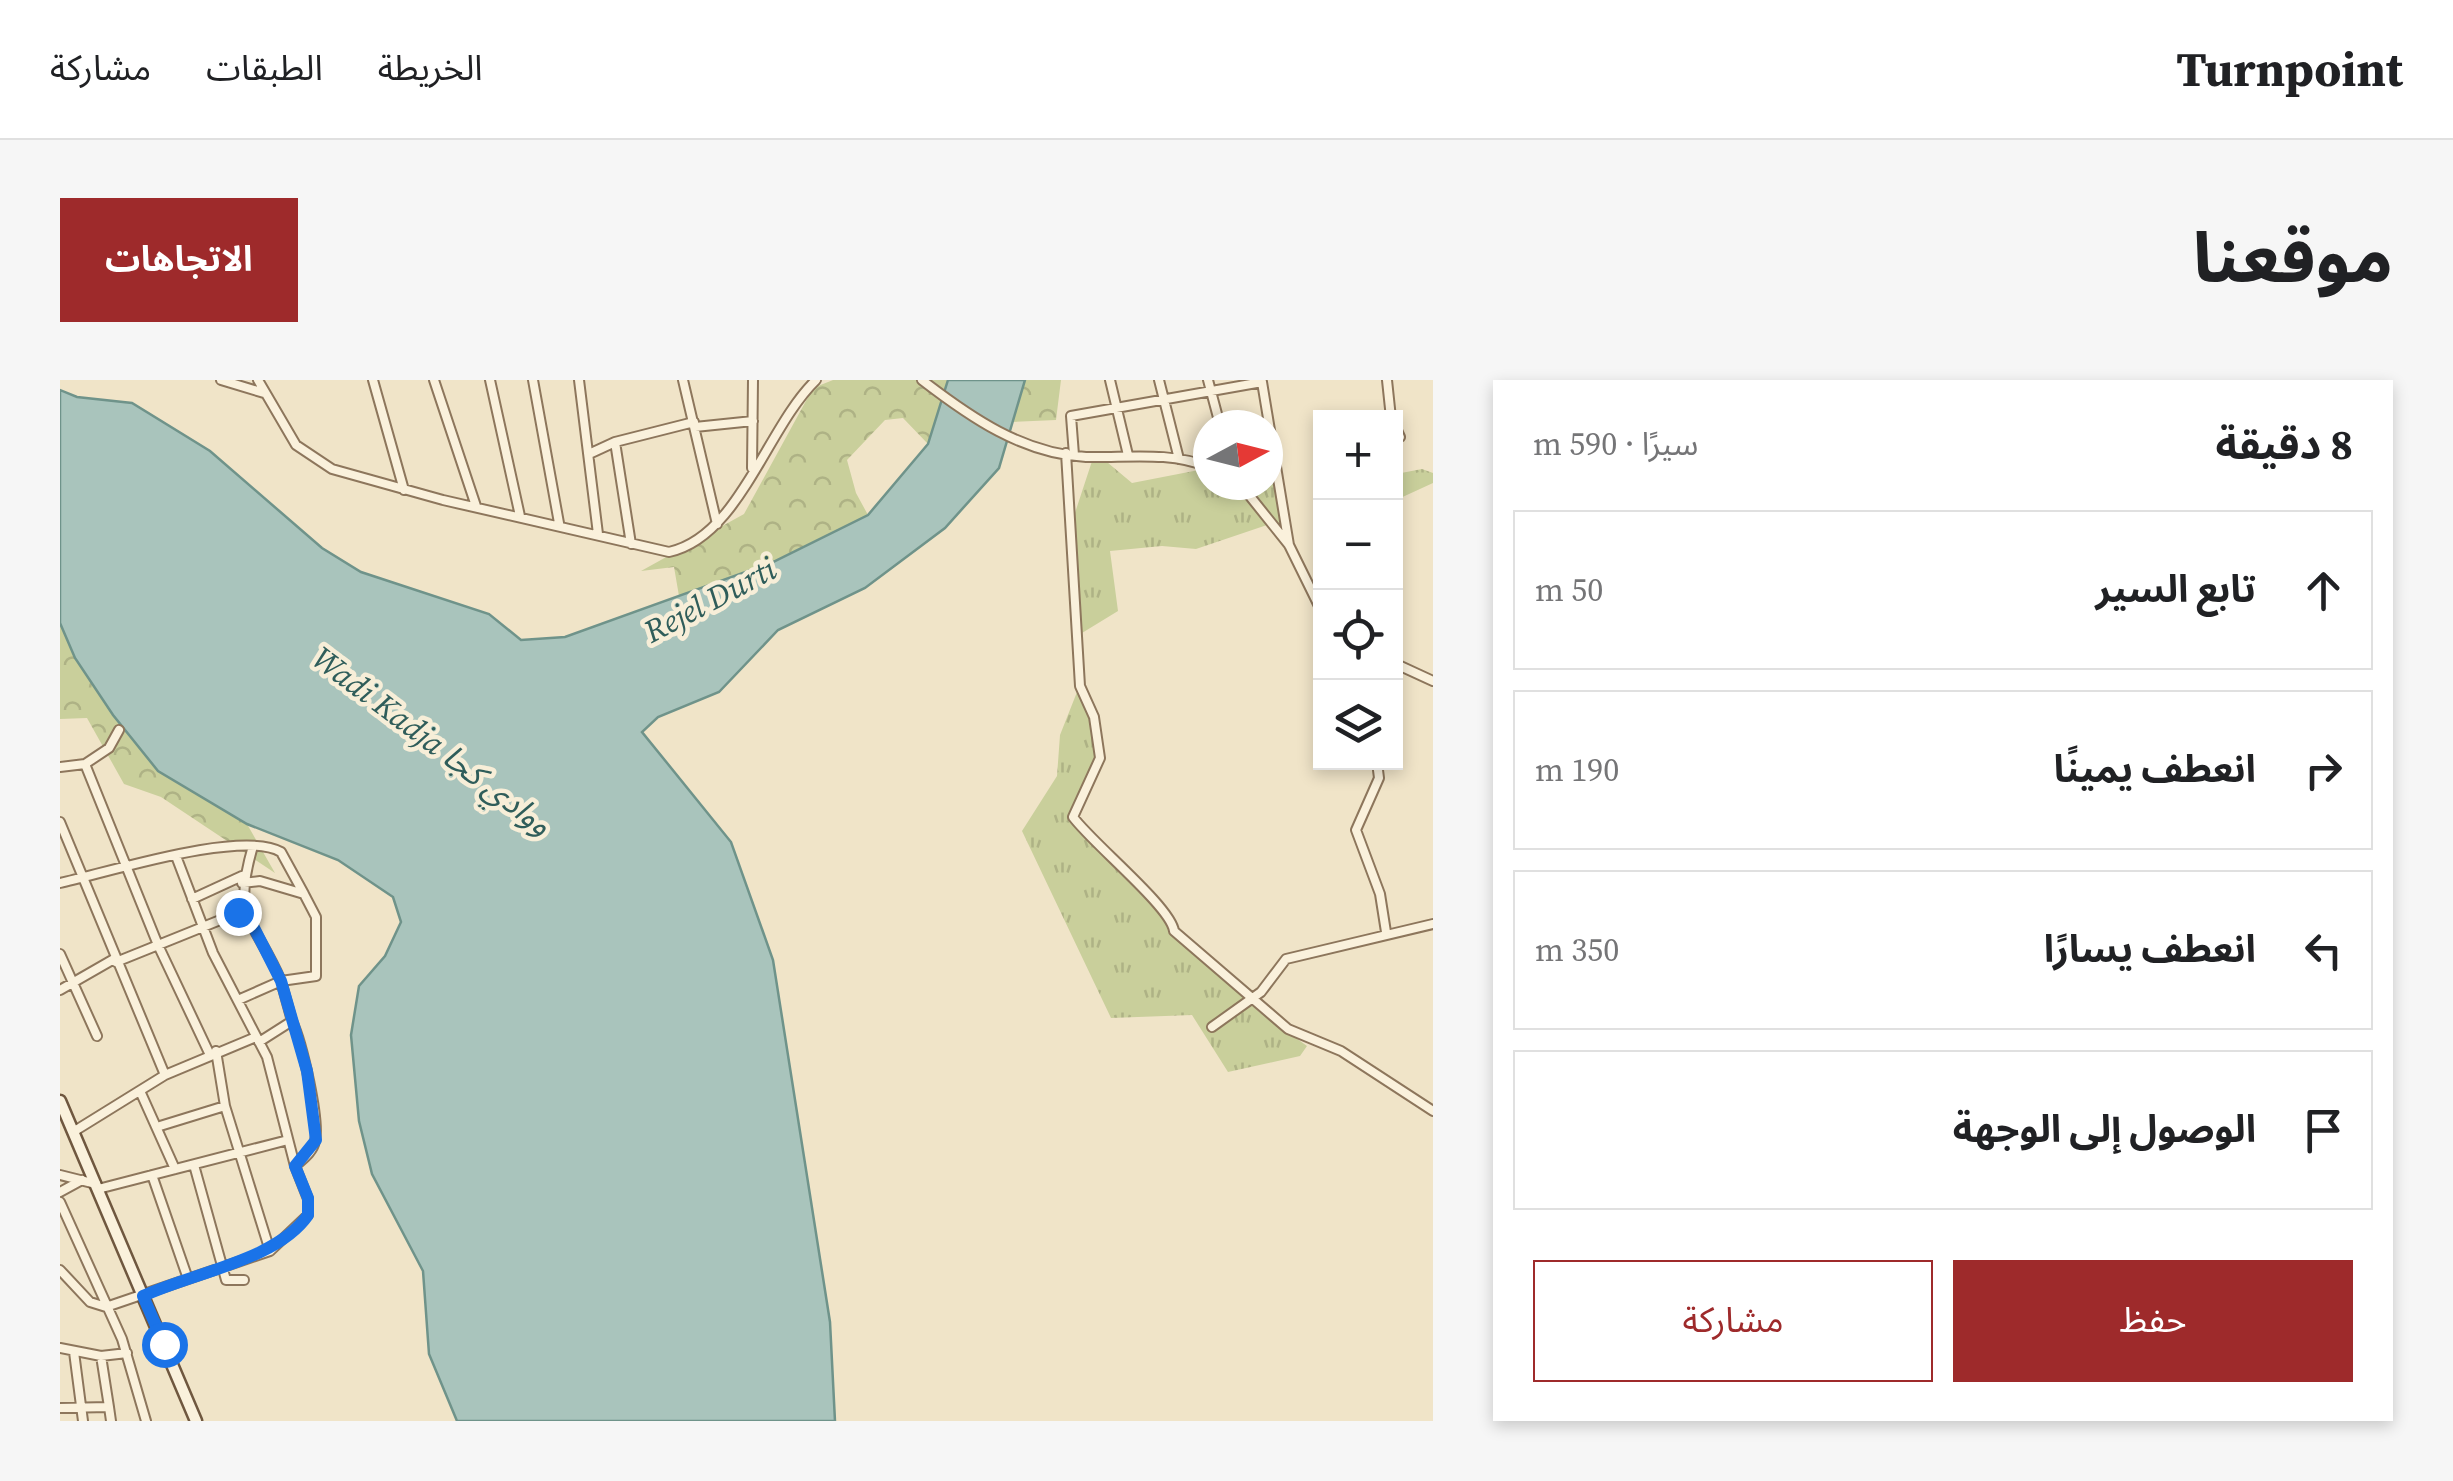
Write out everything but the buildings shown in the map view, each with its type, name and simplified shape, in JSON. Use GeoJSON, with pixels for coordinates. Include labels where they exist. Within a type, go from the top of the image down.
{"type":"FeatureCollection","features":[{"type":"Feature","properties":{"kind":"main road"},"geometry":{"type":"LineString","coordinates":[[60,1100],[196,1421]]}},
{"type":"Feature","properties":{"kind":"street"},"geometry":{"type":"LineString","coordinates":[[222,380],[266,394]]}},
{"type":"Feature","properties":{"kind":"street"},"geometry":{"type":"LineString","coordinates":[[258,380],[296,444],[311,459],[404,490],[559,523],[656,552],[682,550],[702,540],[717,524],[789,411],[816,380]]}},
{"type":"Feature","properties":{"kind":"street"},"geometry":{"type":"LineString","coordinates":[[373,380],[404,490]]}},
{"type":"Feature","properties":{"kind":"street"},"geometry":{"type":"LineString","coordinates":[[434,380],[476,506]]}},
{"type":"Feature","properties":{"kind":"street"},"geometry":{"type":"LineString","coordinates":[[490,380],[520,516]]}},
{"type":"Feature","properties":{"kind":"street"},"geometry":{"type":"LineString","coordinates":[[533,380],[559,523]]}},
{"type":"Feature","properties":{"kind":"street"},"geometry":{"type":"LineString","coordinates":[[579,380],[598,534]]}},
{"type":"Feature","properties":{"kind":"street"},"geometry":{"type":"LineString","coordinates":[[682,380],[717,524]]}},
{"type":"Feature","properties":{"kind":"street"},"geometry":{"type":"LineString","coordinates":[[752,380],[752,472]]}},
{"type":"Feature","properties":{"kind":"street"},"geometry":{"type":"LineString","coordinates":[[922,380],[1014,440],[1070,454],[1128,455],[1193,463]]}},
{"type":"Feature","properties":{"kind":"street"},"geometry":{"type":"LineString","coordinates":[[1110,380],[1128,455]]}},
{"type":"Feature","properties":{"kind":"street"},"geometry":{"type":"LineString","coordinates":[[1159,380],[1178,459]]}},
{"type":"Feature","properties":{"kind":"street"},"geometry":{"type":"LineString","coordinates":[[1387,380],[1390,410]]}},
{"type":"Feature","properties":{"kind":"street"},"geometry":{"type":"LineString","coordinates":[[1288,545],[1262,381],[1209,385],[1164,399],[1069,418],[1080,686],[1094,718],[1100,758],[1073,817],[1102,852],[1170,915],[1174,932],[1288,1030],[1340,1051],[1433,1112]]}},
{"type":"Feature","properties":{"kind":"street"},"geometry":{"type":"LineString","coordinates":[[1209,385],[1216,410]]}},
{"type":"Feature","properties":{"kind":"street"},"geometry":{"type":"LineString","coordinates":[[589,454],[615,442],[695,424],[754,421]]}},
{"type":"Feature","properties":{"kind":"street"},"geometry":{"type":"LineString","coordinates":[[615,442],[631,544]]}},
{"type":"Feature","properties":{"kind":"street"},"geometry":{"type":"LineString","coordinates":[[1253,500],[1288,545],[1313,594]]}},
{"type":"Feature","properties":{"kind":"street"},"geometry":{"type":"LineString","coordinates":[[1403,667],[1433,680]]}},
{"type":"Feature","properties":{"kind":"street"},"geometry":{"type":"LineString","coordinates":[[60,767],[85,764],[108,748],[119,730]]}},
{"type":"Feature","properties":{"kind":"street"},"geometry":{"type":"LineString","coordinates":[[85,764],[158,945],[213,1053],[225,1106],[270,1251]]}},
{"type":"Feature","properties":{"kind":"street"},"geometry":{"type":"LineString","coordinates":[[1378,770],[1379,778],[1356,830],[1380,894],[1386,932]]}},
{"type":"Feature","properties":{"kind":"street"},"geometry":{"type":"LineString","coordinates":[[60,822],[165,1075]]}},
{"type":"Feature","properties":{"kind":"street"},"geometry":{"type":"LineString","coordinates":[[60,883],[176,856],[252,846],[282,852],[316,918],[318,973],[281,981],[238,1000]]}},
{"type":"Feature","properties":{"kind":"street"},"geometry":{"type":"LineString","coordinates":[[252,846],[242,879],[245,910],[281,981],[307,1071],[316,1134],[311,1152],[295,1166]]}},
{"type":"Feature","properties":{"kind":"street"},"geometry":{"type":"LineString","coordinates":[[60,1270],[93,1304],[106,1306],[143,1296],[186,1276],[270,1251],[308,1215],[308,1198],[295,1166],[272,1073],[202,926],[176,856]]}},
{"type":"Feature","properties":{"kind":"street"},"geometry":{"type":"LineString","coordinates":[[192,899],[242,879],[304,894]]}},
{"type":"Feature","properties":{"kind":"street"},"geometry":{"type":"LineString","coordinates":[[60,990],[115,960],[245,910]]}},
{"type":"Feature","properties":{"kind":"street"},"geometry":{"type":"LineString","coordinates":[[1212,1028],[1252,998],[1286,959],[1386,932],[1433,924]]}},
{"type":"Feature","properties":{"kind":"street"},"geometry":{"type":"LineString","coordinates":[[60,954],[97,1036]]}},
{"type":"Feature","properties":{"kind":"street"},"geometry":{"type":"LineString","coordinates":[[74,1132],[165,1075],[292,1021]]}},
{"type":"Feature","properties":{"kind":"street"},"geometry":{"type":"LineString","coordinates":[[140,1091],[160,1126],[176,1169]]}},
{"type":"Feature","properties":{"kind":"street"},"geometry":{"type":"LineString","coordinates":[[160,1126],[225,1106]]}},
{"type":"Feature","properties":{"kind":"street"},"geometry":{"type":"LineString","coordinates":[[60,1175],[97,1186],[288,1140]]}},
{"type":"Feature","properties":{"kind":"street"},"geometry":{"type":"LineString","coordinates":[[194,1165],[228,1283],[244,1280]]}},
{"type":"Feature","properties":{"kind":"street"},"geometry":{"type":"LineString","coordinates":[[152,1175],[186,1276]]}},
{"type":"Feature","properties":{"kind":"street"},"geometry":{"type":"LineString","coordinates":[[60,1192],[82,1180]]}},
{"type":"Feature","properties":{"kind":"street"},"geometry":{"type":"LineString","coordinates":[[60,1202],[127,1353],[146,1421]]}},
{"type":"Feature","properties":{"kind":"street"},"geometry":{"type":"LineString","coordinates":[[60,1287],[73,1285]]}},
{"type":"Feature","properties":{"kind":"street"},"geometry":{"type":"LineString","coordinates":[[60,1348],[101,1356],[127,1353]]}},
{"type":"Feature","properties":{"kind":"street"},"geometry":{"type":"LineString","coordinates":[[74,1352],[83,1421]]}},
{"type":"Feature","properties":{"kind":"street"},"geometry":{"type":"LineString","coordinates":[[101,1356],[111,1421]]}},
{"type":"Feature","properties":{"kind":"street"},"geometry":{"type":"LineString","coordinates":[[60,1408],[109,1407]]}},
{"type":"Feature","properties":{"kind":"green space"},"geometry":{"type":"Polygon","coordinates":[[[833,380],[948,380],[928,444],[903,418],[885,420],[847,460],[856,493],[868,515],[773,562],[679,596],[674,567],[641,571],[744,514],[813,388],[833,380]]]}},
{"type":"Feature","properties":{"kind":"green space"},"geometry":{"type":"Polygon","coordinates":[[[1025,380],[1061,380],[1056,420],[1012,422],[1025,380]]]}},
{"type":"Feature","properties":{"kind":"green space"},"geometry":{"type":"Polygon","coordinates":[[[1095,452],[1132,483],[1193,471],[1193,500],[1248,500],[1267,525],[1196,549],[1162,546],[1110,551],[1118,611],[1082,633],[1072,522],[1095,452]]]}},
{"type":"Feature","properties":{"kind":"green space"},"geometry":{"type":"Polygon","coordinates":[[[1422,469],[1433,473],[1433,483],[1403,497],[1403,473],[1422,469]]]}},
{"type":"Feature","properties":{"kind":"green space"},"geometry":{"type":"Polygon","coordinates":[[[1256,500],[1279,500],[1285,536],[1256,500]]]}},
{"type":"Feature","properties":{"kind":"green space"},"geometry":{"type":"Polygon","coordinates":[[[60,623],[75,658],[113,715],[158,771],[247,824],[275,873],[161,797],[124,784],[87,718],[60,719],[60,623]]]}},
{"type":"Feature","properties":{"kind":"green space"},"geometry":{"type":"Polygon","coordinates":[[[1079,687],[1092,726],[1095,755],[1075,821],[1169,916],[1173,932],[1258,1011],[1307,1046],[1300,1056],[1228,1072],[1192,1015],[1111,1018],[1022,831],[1057,776],[1060,735],[1079,687]]]}},
{"type":"Feature","properties":{"kind":"water"},"geometry":{"type":"Polygon","coordinates":[[[948,380],[1025,380],[999,468],[945,528],[865,588],[778,630],[719,692],[658,717],[642,732],[731,842],[773,960],[830,1322],[835,1421],[457,1421],[429,1354],[423,1271],[372,1174],[359,1121],[351,1035],[359,986],[385,956],[401,922],[393,897],[338,860],[247,824],[158,771],[113,715],[75,658],[60,623],[60,390],[77,397],[132,403],[210,451],[322,548],[361,572],[489,614],[521,640],[565,637],[773,562],[868,515],[928,444],[948,380]]]}},
{"type":"Feature","properties":{"kind":"route"},"geometry":{"type":"LineString","coordinates":[[164,1344],[143,1296],[186,1276],[270,1251],[308,1215],[308,1198],[295,1166],[311,1152],[316,1140],[307,1071],[278,974],[245,910],[238,912]]}},
{"type":"Feature","properties":{"kind":"water label","name":"Rejel Durti"},"geometry":{"type":"Point","coordinates":[710,600]}},
{"type":"Feature","properties":{"kind":"water label","name":"Wadi Kadja ووادي كجا"},"geometry":{"type":"Point","coordinates":[432,741]}}]}
